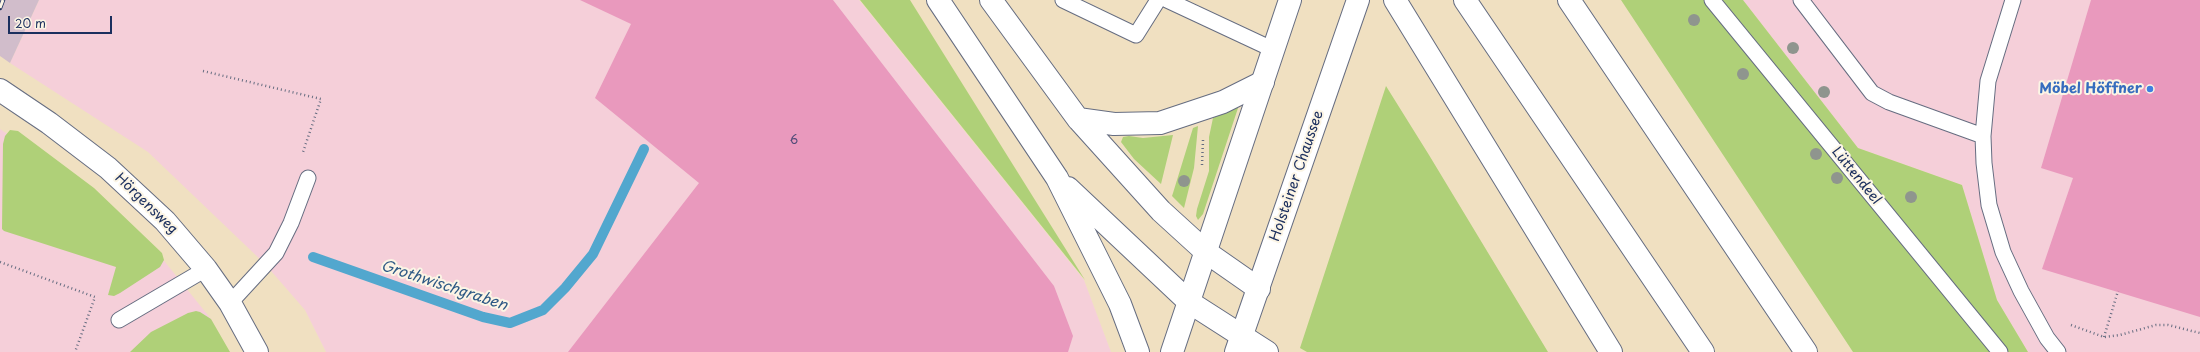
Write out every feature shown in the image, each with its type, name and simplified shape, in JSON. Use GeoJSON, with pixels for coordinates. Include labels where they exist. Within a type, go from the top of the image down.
{"type":"FeatureCollection","features":[{"type":"Feature","properties":{"kind":"main road"},"geometry":{"type":"LineString","coordinates":[[938,0],[1057,178],[1120,304],[1138,352]]}},
{"type":"Feature","properties":{"kind":"main road"},"geometry":{"type":"LineString","coordinates":[[991,0],[1078,119],[1160,211],[1206,252],[1258,289]]}},
{"type":"Feature","properties":{"kind":"main road"},"geometry":{"type":"LineString","coordinates":[[1172,352],[1290,0]]}},
{"type":"Feature","properties":{"kind":"main road","name":"Holsteiner Chaussee"},"geometry":{"type":"LineString","coordinates":[[1239,344],[1358,0]]}},
{"type":"Feature","properties":{"kind":"main road"},"geometry":{"type":"LineString","coordinates":[[1395,0],[1611,352]]}},
{"type":"Feature","properties":{"kind":"main road"},"geometry":{"type":"LineString","coordinates":[[1465,0],[1703,352]]}},
{"type":"Feature","properties":{"kind":"main road"},"geometry":{"type":"LineString","coordinates":[[1569,0],[1806,352]]}},
{"type":"Feature","properties":{"kind":"main road"},"geometry":{"type":"LineString","coordinates":[[1078,119],[1114,124],[1160,123],[1217,104],[1263,82]]}},
{"type":"Feature","properties":{"kind":"main road","name":"Hörgensweg"},"geometry":{"type":"LineString","coordinates":[[0,90],[49,123],[108,168],[165,221],[206,269],[230,303],[256,352]]}},
{"type":"Feature","properties":{"kind":"main road"},"geometry":{"type":"LineString","coordinates":[[1057,178],[1189,302],[1239,344],[1267,352]]}},
{"type":"Feature","properties":{"kind":"lane"},"geometry":{"type":"LineString","coordinates":[[1063,0],[1136,35],[1158,0]]}},
{"type":"Feature","properties":{"kind":"lane"},"geometry":{"type":"LineString","coordinates":[[1167,0],[1274,50]]}},
{"type":"Feature","properties":{"kind":"lane","name":"Lüttendeel"},"geometry":{"type":"LineString","coordinates":[[1712,0],[2000,352]]}},
{"type":"Feature","properties":{"kind":"lane"},"geometry":{"type":"LineString","coordinates":[[1801,0],[1872,92],[1889,102],[1983,136]]}},
{"type":"Feature","properties":{"kind":"lane"},"geometry":{"type":"LineString","coordinates":[[2013,0],[1988,81],[1983,136],[1984,163],[1989,205],[2003,252],[2021,291],[2047,338],[2058,352]]}},
{"type":"Feature","properties":{"kind":"lane"},"geometry":{"type":"LineString","coordinates":[[230,303],[276,253],[291,223],[308,178]]}},
{"type":"Feature","properties":{"kind":"lane"},"geometry":{"type":"LineString","coordinates":[[119,320],[206,269]]}},
{"type":"Feature","properties":{"kind":"path"},"geometry":{"type":"LineString","coordinates":[[203,71],[321,99],[302,156]]}},
{"type":"Feature","properties":{"kind":"path"},"geometry":{"type":"LineString","coordinates":[[0,262],[95,296],[75,352]]}},
{"type":"Feature","properties":{"kind":"path"},"geometry":{"type":"LineString","coordinates":[[2104,337],[2118,291]]}},
{"type":"Feature","properties":{"kind":"path"},"geometry":{"type":"LineString","coordinates":[[2069,323],[2104,337],[2120,335],[2156,325],[2168,325],[2200,333]]}},
{"type":"Feature","properties":{"kind":"shaded area"},"geometry":{"type":"Polygon","coordinates":[[[0,0],[39,0],[10,63],[0,56],[0,0]]]}},
{"type":"Feature","properties":{"kind":"shaded area"},"geometry":{"type":"Polygon","coordinates":[[[39,0],[859,0],[1084,280],[1111,352],[326,352],[305,310],[265,264],[148,152],[10,63],[39,0]]]}},
{"type":"Feature","properties":{"kind":"shaded area"},"geometry":{"type":"Polygon","coordinates":[[[1743,0],[2200,0],[2200,352],[2028,352],[1997,300],[1962,185],[1858,148],[1743,0]]]}},
{"type":"Feature","properties":{"kind":"shaded area"},"geometry":{"type":"Polygon","coordinates":[[[0,129],[66,173],[144,236],[211,319],[228,352],[0,352],[0,129]]]}},
{"type":"Feature","properties":{"kind":"green space"},"geometry":{"type":"Polygon","coordinates":[[[860,0],[910,0],[1085,280],[860,0]]]}},
{"type":"Feature","properties":{"kind":"green space"},"geometry":{"type":"Polygon","coordinates":[[[1621,0],[1743,0],[1858,148],[1962,185],[1997,300],[2028,352],[1853,352],[1621,0]]]}},
{"type":"Feature","properties":{"kind":"green space"},"geometry":{"type":"Polygon","coordinates":[[[1386,86],[1548,352],[1307,352],[1300,348],[1386,86]]]}},
{"type":"Feature","properties":{"kind":"green space"},"geometry":{"type":"Polygon","coordinates":[[[1237,106],[1238,108],[1203,214],[1198,220],[1196,216],[1197,209],[1209,171],[1209,137],[1213,118],[1237,106]]]}},
{"type":"Feature","properties":{"kind":"green space"},"geometry":{"type":"Polygon","coordinates":[[[1198,126],[1194,168],[1184,208],[1172,196],[1193,128],[1198,126]]]}},
{"type":"Feature","properties":{"kind":"green space"},"geometry":{"type":"Polygon","coordinates":[[[10,130],[18,131],[94,188],[162,253],[164,260],[160,267],[120,293],[114,296],[108,295],[116,267],[4,231],[2,229],[3,144],[5,136],[10,130]]]}},
{"type":"Feature","properties":{"kind":"green space"},"geometry":{"type":"Polygon","coordinates":[[[1173,135],[1161,184],[1134,159],[1121,142],[1123,137],[1129,136],[1143,138],[1173,135]]]}},
{"type":"Feature","properties":{"kind":"green space"},"geometry":{"type":"Polygon","coordinates":[[[196,311],[211,319],[230,352],[130,352],[151,332],[188,313],[196,311]]]}},
{"type":"Feature","properties":{"kind":"building"},"geometry":{"type":"Polygon","coordinates":[[[580,0],[833,0],[1054,286],[1073,336],[1068,352],[568,352],[699,183],[595,98],[631,24],[580,0]]]}},
{"type":"Feature","properties":{"kind":"building","name":"Möbel Höffner"},"geometry":{"type":"Polygon","coordinates":[[[2091,0],[2200,0],[2200,317],[2042,269],[2073,178],[2041,168],[2091,0]]]}},
{"type":"Feature","properties":{"kind":"waterway","name":"Grothwischgraben"},"geometry":{"type":"LineString","coordinates":[[313,257],[483,317],[510,323],[543,310],[565,288],[593,254],[644,149]]}},
{"type":"Feature","properties":{"kind":"railway"},"geometry":{"type":"LineString","coordinates":[[0,8],[3,0]]}},
{"type":"Feature","properties":{"kind":"place","name":"Möbel Höffner"},"geometry":{"type":"Point","coordinates":[2150,89]}}]}
